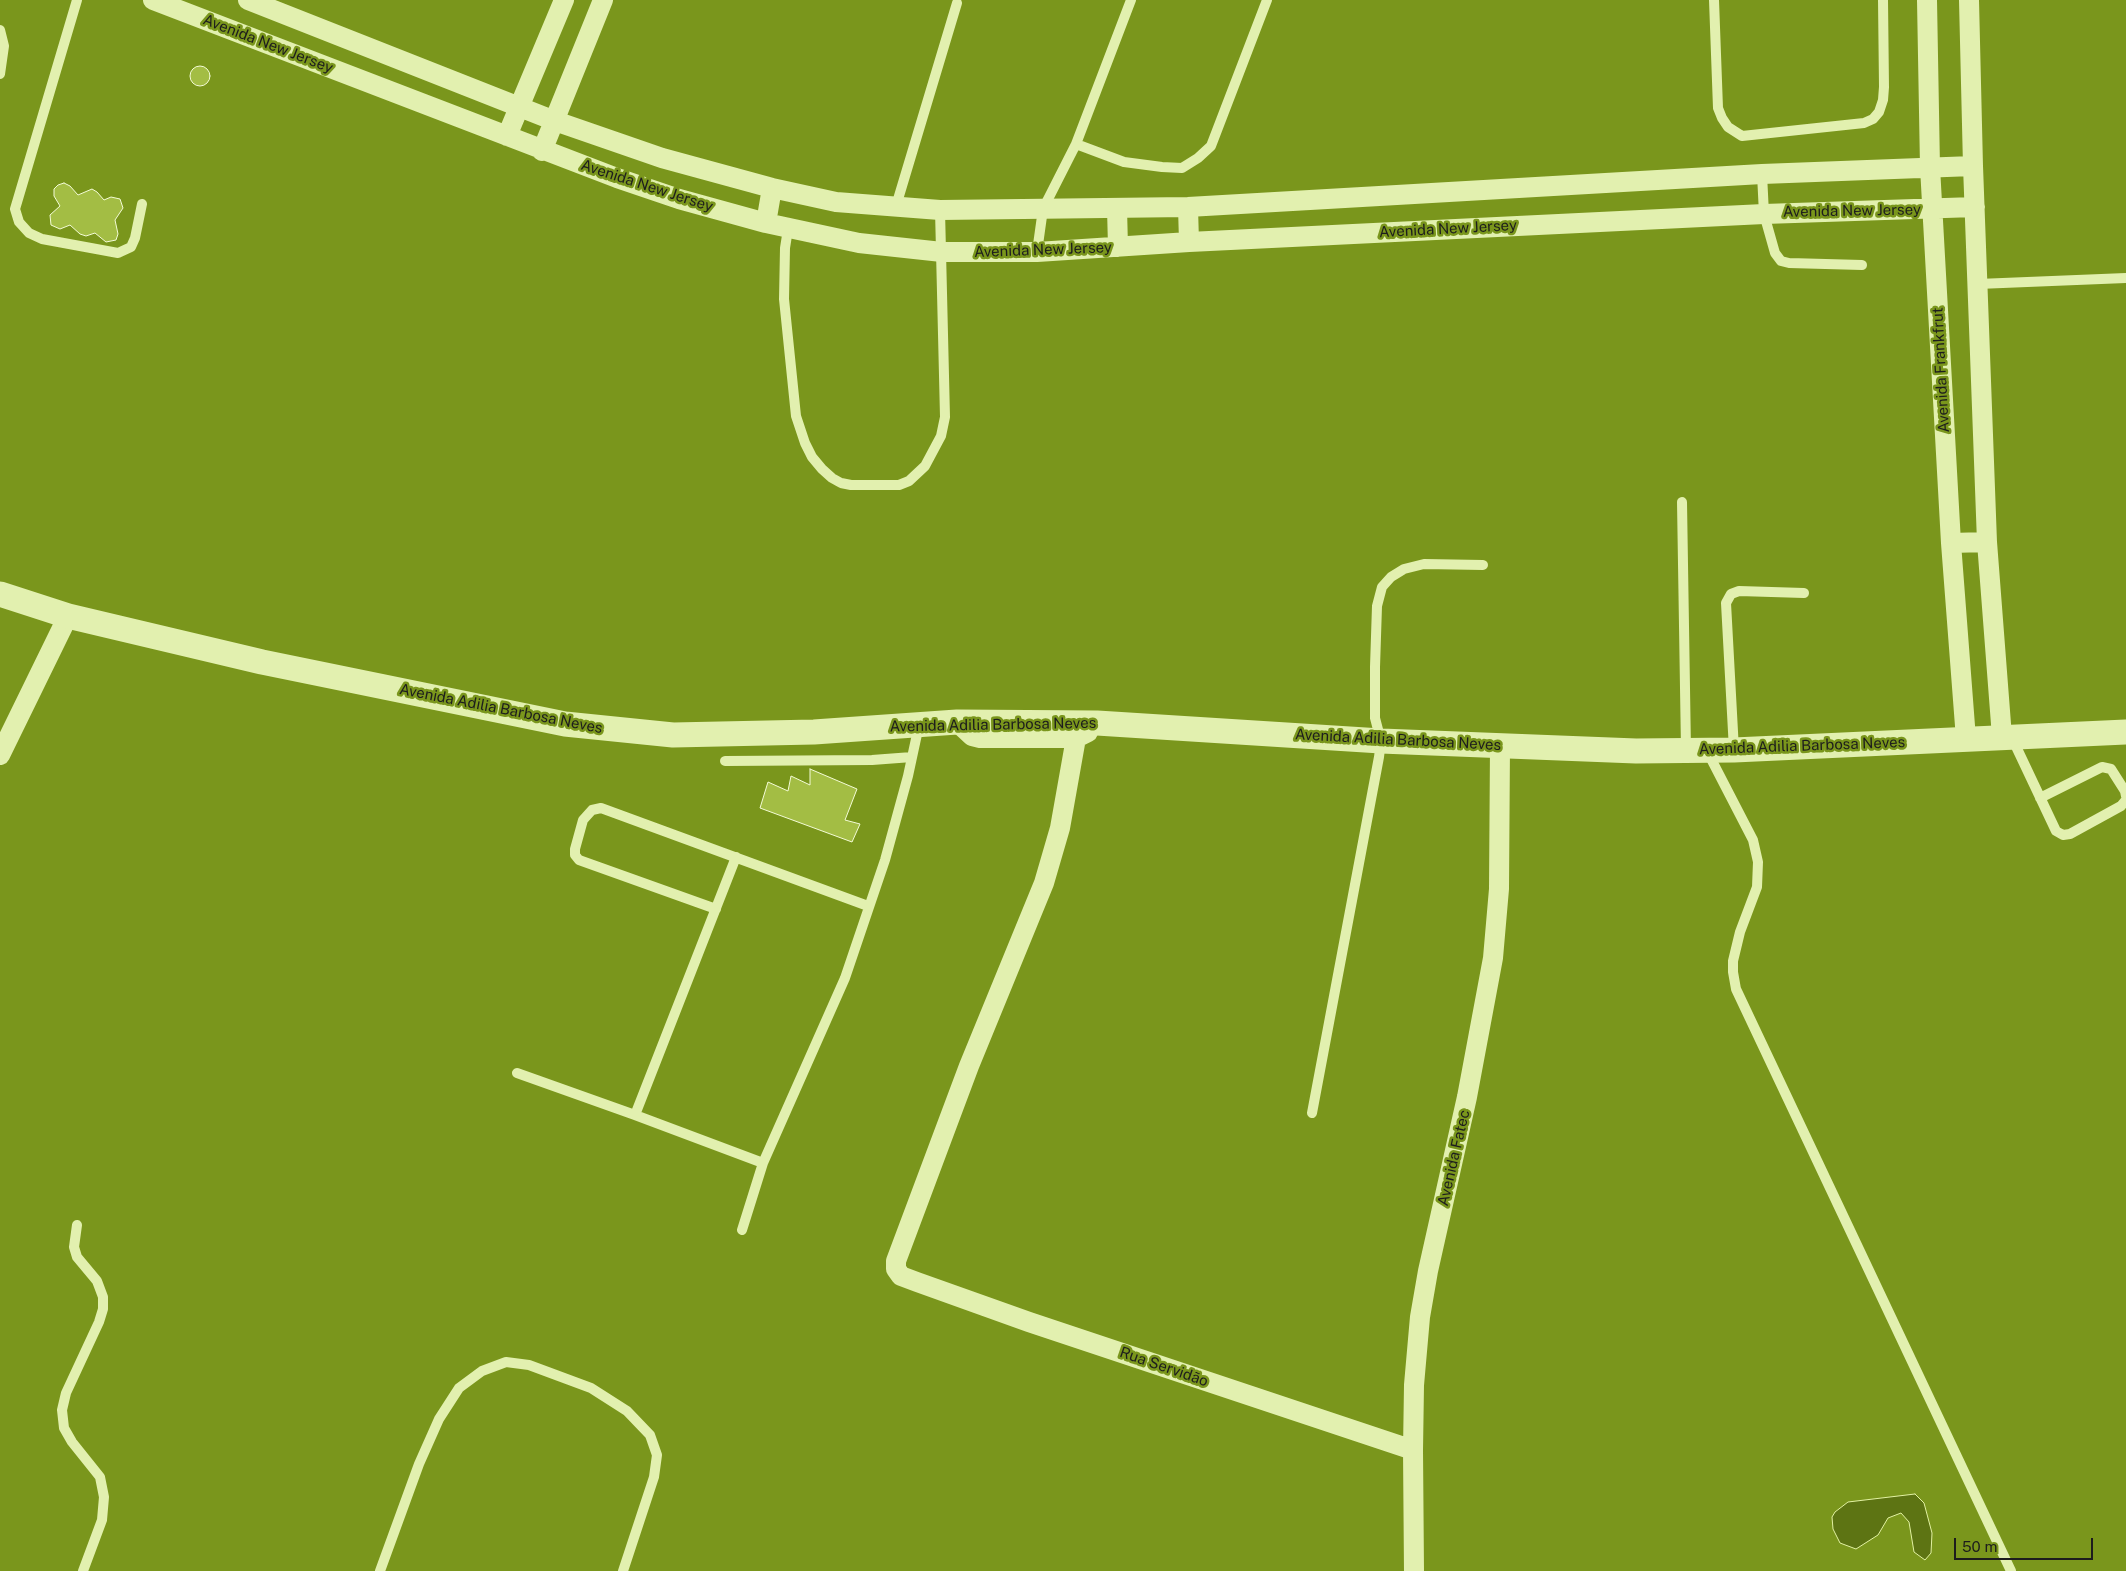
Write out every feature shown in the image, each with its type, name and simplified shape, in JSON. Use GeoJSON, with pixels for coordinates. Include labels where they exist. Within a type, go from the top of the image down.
{"type":"FeatureCollection","features":[{"type":"Feature","properties":{"kind":"street","name":"Avenida New Jersey"},"geometry":{"type":"LineString","coordinates":[[153,0],[508,136],[542,151],[678,199],[788,229],[860,244],[942,252],[1038,252],[1189,242],[1764,214],[1932,210],[1975,207]]}},
{"type":"Feature","properties":{"kind":"street","name":"Avenida New Jersey"},"geometry":{"type":"LineString","coordinates":[[248,0],[555,121],[662,158],[772,188],[836,202],[940,210],[1188,207],[1762,174],[1973,166]]}},
{"type":"Feature","properties":{"kind":"street"},"geometry":{"type":"LineString","coordinates":[[508,136],[564,0]]}},
{"type":"Feature","properties":{"kind":"street"},"geometry":{"type":"LineString","coordinates":[[542,151],[603,0]]}},
{"type":"Feature","properties":{"kind":"street","name":"Avenida Frankfrut"},"geometry":{"type":"LineString","coordinates":[[1927,0],[1932,210],[1951,543],[1966,739]]}},
{"type":"Feature","properties":{"kind":"street"},"geometry":{"type":"LineString","coordinates":[[1969,0],[1973,166],[1987,542],[2006,737]]}},
{"type":"Feature","properties":{"kind":"street"},"geometry":{"type":"LineString","coordinates":[[766,223],[772,188]]}},
{"type":"Feature","properties":{"kind":"street"},"geometry":{"type":"LineString","coordinates":[[1188,207],[1189,242]]}},
{"type":"Feature","properties":{"kind":"street"},"geometry":{"type":"LineString","coordinates":[[1117,208],[1118,247]]}},
{"type":"Feature","properties":{"kind":"street"},"geometry":{"type":"LineString","coordinates":[[1951,543],[1987,542]]}},
{"type":"Feature","properties":{"kind":"street","name":"Avenida Adilia Barbosa Neves"},"geometry":{"type":"LineString","coordinates":[[0,594],[68,616],[262,662],[565,724],[673,735],[814,732],[957,722],[1097,724],[1500,746],[1636,751],[1734,750],[2126,732]]}},
{"type":"Feature","properties":{"kind":"street"},"geometry":{"type":"LineString","coordinates":[[0,755],[68,616]]}},
{"type":"Feature","properties":{"kind":"street"},"geometry":{"type":"LineString","coordinates":[[957,722],[972,736],[980,738],[1076,738],[1085,734],[1097,724]]}},
{"type":"Feature","properties":{"kind":"street","name":"Rua Servidão"},"geometry":{"type":"LineString","coordinates":[[1076,738],[1060,828],[1044,883],[969,1066],[896,1260],[896,1269],[901,1276],[1029,1322],[1413,1450]]}},
{"type":"Feature","properties":{"kind":"street","name":"Avenida Fatec"},"geometry":{"type":"LineString","coordinates":[[1414,1571],[1414,1386],[1421,1308],[1467,1097],[1493,958],[1499,889],[1500,746]]}},
{"type":"Feature","properties":{"kind":"lane"},"geometry":{"type":"LineString","coordinates":[[77,0],[15,209],[19,222],[29,233],[42,239],[118,253],[130,247],[135,238],[142,204]]}},
{"type":"Feature","properties":{"kind":"lane"},"geometry":{"type":"LineString","coordinates":[[1038,252],[1043,209],[1076,144],[1130,0]]}},
{"type":"Feature","properties":{"kind":"lane"},"geometry":{"type":"LineString","coordinates":[[1076,144],[1124,162],[1162,168],[1182,168],[1198,158],[1211,146],[1267,0]]}},
{"type":"Feature","properties":{"kind":"lane"},"geometry":{"type":"LineString","coordinates":[[1714,0],[1718,108],[1728,127],[1742,136],[1864,123],[1873,119],[1879,112],[1883,100],[1883,0]]}},
{"type":"Feature","properties":{"kind":"lane"},"geometry":{"type":"LineString","coordinates":[[896,206],[957,3]]}},
{"type":"Feature","properties":{"kind":"lane"},"geometry":{"type":"LineString","coordinates":[[0,30],[4,46],[0,74]]}},
{"type":"Feature","properties":{"kind":"lane"},"geometry":{"type":"LineString","coordinates":[[1762,174],[1764,214],[1775,253],[1781,261],[1789,263],[1862,265]]}},
{"type":"Feature","properties":{"kind":"lane"},"geometry":{"type":"LineString","coordinates":[[788,229],[785,248],[784,299],[796,416],[805,443],[812,457],[832,478],[851,485],[899,485],[910,481],[925,466],[941,436],[946,400],[940,210]]}},
{"type":"Feature","properties":{"kind":"lane"},"geometry":{"type":"LineString","coordinates":[[1978,284],[2126,278]]}},
{"type":"Feature","properties":{"kind":"lane"},"geometry":{"type":"LineString","coordinates":[[1682,502],[1696,750],[1753,840],[1758,862],[1757,887],[1740,932],[1733,961],[1736,989],[2011,1571]]}},
{"type":"Feature","properties":{"kind":"lane"},"geometry":{"type":"LineString","coordinates":[[1312,1113],[1381,740],[1375,718],[1377,606],[1382,587],[1391,577],[1404,569],[1424,564],[1483,565]]}},
{"type":"Feature","properties":{"kind":"lane"},"geometry":{"type":"LineString","coordinates":[[1734,750],[1726,603],[1731,594],[1739,590],[1804,593]]}},
{"type":"Feature","properties":{"kind":"lane"},"geometry":{"type":"LineString","coordinates":[[742,1230],[764,1163],[845,978],[885,860],[920,724]]}},
{"type":"Feature","properties":{"kind":"lane"},"geometry":{"type":"LineString","coordinates":[[2006,737],[2056,831],[2063,835],[2070,834],[2122,806],[2126,800]]}},
{"type":"Feature","properties":{"kind":"lane"},"geometry":{"type":"LineString","coordinates":[[724,761],[872,760],[912,757]]}},
{"type":"Feature","properties":{"kind":"lane"},"geometry":{"type":"LineString","coordinates":[[2040,798],[2102,767],[2111,769],[2125,791],[2126,796]]}},
{"type":"Feature","properties":{"kind":"lane"},"geometry":{"type":"LineString","coordinates":[[716,909],[579,860],[575,855],[575,849],[584,820],[592,810],[601,808],[868,906]]}},
{"type":"Feature","properties":{"kind":"lane"},"geometry":{"type":"LineString","coordinates":[[635,1115],[736,857]]}},
{"type":"Feature","properties":{"kind":"lane"},"geometry":{"type":"LineString","coordinates":[[517,1073],[764,1163]]}},
{"type":"Feature","properties":{"kind":"lane"},"geometry":{"type":"LineString","coordinates":[[76,1225],[74,1247],[77,1257],[97,1281],[103,1297],[100,1322],[66,1393],[62,1410],[64,1428],[72,1442],[100,1477],[104,1498],[102,1520],[83,1571]]}},
{"type":"Feature","properties":{"kind":"lane"},"geometry":{"type":"LineString","coordinates":[[380,1571],[419,1464],[438,1419],[459,1388],[482,1370],[506,1362],[529,1365],[591,1388],[627,1411],[650,1435],[656,1455],[654,1477],[623,1571]]}},
{"type":"Feature","properties":{"kind":"shaded area"},"geometry":{"type":"Polygon","coordinates":[[[1915,1494],[1924,1503],[1932,1533],[1931,1553],[1925,1560],[1914,1552],[1909,1522],[1901,1513],[1888,1518],[1878,1535],[1856,1549],[1840,1543],[1833,1529],[1832,1517],[1835,1512],[1848,1502],[1915,1494]]]}},
{"type":"Feature","properties":{"kind":"building"},"geometry":{"type":"Polygon","coordinates":[[[200,66],[207,69],[210,76],[207,83],[200,86],[193,83],[190,76],[193,69],[200,66]]]}},
{"type":"Feature","properties":{"kind":"building"},"geometry":{"type":"Polygon","coordinates":[[[64,183],[70,186],[78,195],[92,189],[104,200],[111,197],[120,199],[123,208],[115,220],[118,234],[116,240],[106,242],[95,233],[86,236],[80,234],[70,225],[60,229],[51,225],[50,215],[60,206],[54,196],[54,189],[64,183]]]}},
{"type":"Feature","properties":{"kind":"building"},"geometry":{"type":"Polygon","coordinates":[[[810,769],[857,789],[845,820],[860,824],[852,842],[760,808],[768,782],[788,791],[791,776],[810,785],[810,769]]]}}]}
